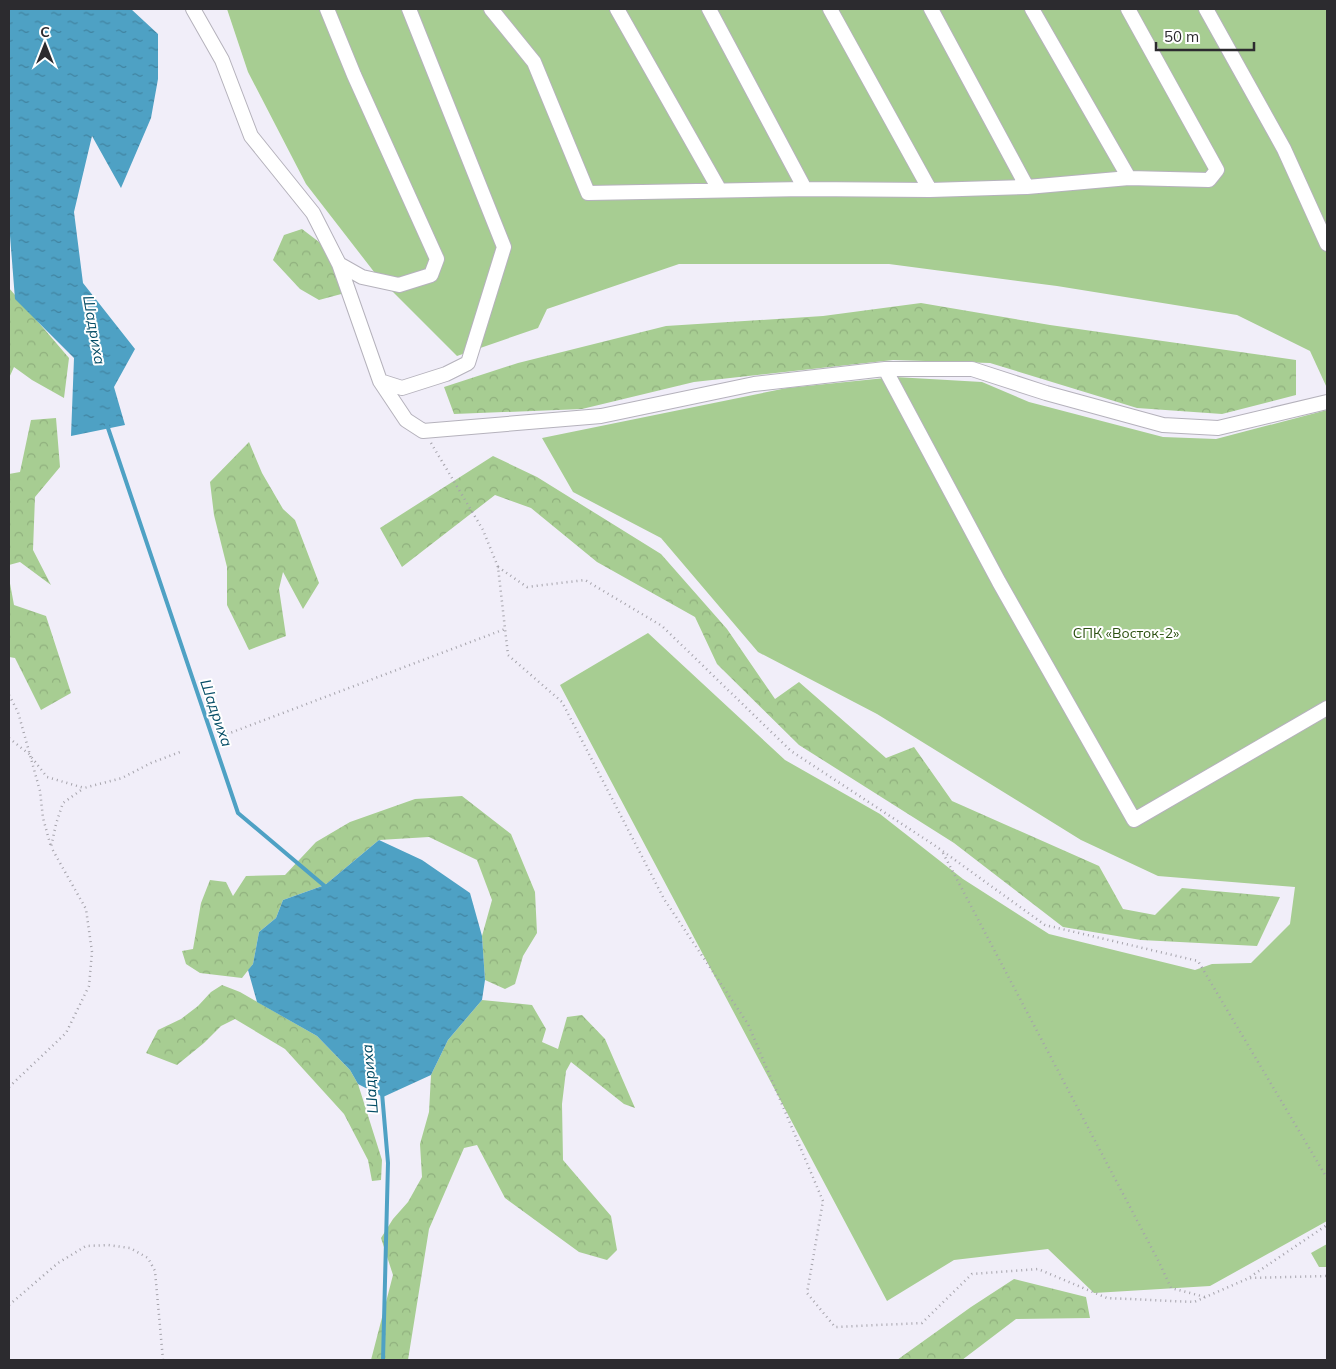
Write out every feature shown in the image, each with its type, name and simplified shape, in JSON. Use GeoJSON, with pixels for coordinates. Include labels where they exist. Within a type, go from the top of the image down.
{"type":"FeatureCollection","features":[{"type":"Feature","properties":{"kind":"street"},"geometry":{"type":"LineString","coordinates":[[193,9],[222,60],[251,136],[313,213],[339,264],[380,381],[406,420],[423,431],[601,416],[754,384],[885,369],[972,369],[1163,425],[1218,428],[1327,402]]}},
{"type":"Feature","properties":{"kind":"street"},"geometry":{"type":"LineString","coordinates":[[327,9],[354,75],[437,259],[431,275],[399,285],[362,276],[339,264]]}},
{"type":"Feature","properties":{"kind":"street"},"geometry":{"type":"LineString","coordinates":[[380,381],[402,388],[446,374],[468,363],[504,247],[409,9]]}},
{"type":"Feature","properties":{"kind":"street"},"geometry":{"type":"LineString","coordinates":[[491,9],[534,62],[588,193],[804,188],[930,190],[1027,187],[1129,178],[1210,180],[1217,170],[1128,9]]}},
{"type":"Feature","properties":{"kind":"street"},"geometry":{"type":"LineString","coordinates":[[617,9],[719,189]]}},
{"type":"Feature","properties":{"kind":"street"},"geometry":{"type":"LineString","coordinates":[[709,9],[804,188]]}},
{"type":"Feature","properties":{"kind":"street"},"geometry":{"type":"LineString","coordinates":[[830,9],[930,190]]}},
{"type":"Feature","properties":{"kind":"street"},"geometry":{"type":"LineString","coordinates":[[931,9],[1027,187]]}},
{"type":"Feature","properties":{"kind":"street"},"geometry":{"type":"LineString","coordinates":[[1032,9],[1129,178]]}},
{"type":"Feature","properties":{"kind":"street"},"geometry":{"type":"LineString","coordinates":[[1206,9],[1284,149],[1327,244]]}},
{"type":"Feature","properties":{"kind":"street"},"geometry":{"type":"LineString","coordinates":[[885,369],[999,582],[1134,820],[1327,708]]}},
{"type":"Feature","properties":{"kind":"path"},"geometry":{"type":"LineString","coordinates":[[423,431],[482,530],[498,568],[508,655],[562,702],[664,899],[748,1024],[822,1201],[807,1293],[835,1327],[922,1323],[972,1274],[1038,1270],[1108,1298],[1194,1302],[1249,1278],[1327,1225]]}},
{"type":"Feature","properties":{"kind":"path"},"geometry":{"type":"LineString","coordinates":[[498,568],[527,587],[585,580],[662,626],[791,751],[942,851],[1045,925],[1198,961],[1327,1178]]}},
{"type":"Feature","properties":{"kind":"path"},"geometry":{"type":"LineString","coordinates":[[222,736],[505,629]]}},
{"type":"Feature","properties":{"kind":"path"},"geometry":{"type":"LineString","coordinates":[[9,695],[18,712],[40,791],[43,818],[51,847],[86,909],[92,952],[88,986],[66,1033],[9,1087]]}},
{"type":"Feature","properties":{"kind":"path"},"geometry":{"type":"LineString","coordinates":[[9,738],[29,754],[46,777],[84,788]]}},
{"type":"Feature","properties":{"kind":"path"},"geometry":{"type":"LineString","coordinates":[[51,847],[63,803],[84,788],[122,778],[151,763],[180,752]]}},
{"type":"Feature","properties":{"kind":"path"},"geometry":{"type":"LineString","coordinates":[[942,851],[1171,1288],[1206,1297]]}},
{"type":"Feature","properties":{"kind":"path"},"geometry":{"type":"LineString","coordinates":[[9,1305],[58,1262],[86,1246],[108,1245],[130,1248],[148,1258],[155,1271],[163,1360]]}},
{"type":"Feature","properties":{"kind":"path"},"geometry":{"type":"LineString","coordinates":[[1249,1278],[1327,1276]]}},
{"type":"Feature","properties":{"kind":"green space"},"geometry":{"type":"Polygon","coordinates":[[[227,9],[1327,9],[1327,388],[1310,351],[1237,315],[1057,286],[889,264],[679,264],[547,309],[538,328],[457,356],[378,277],[306,184],[248,72],[227,9]]]}},
{"type":"Feature","properties":{"kind":"green space"},"geometry":{"type":"Polygon","coordinates":[[[302,229],[323,245],[345,293],[319,300],[300,289],[273,260],[284,235],[302,229]]]}},
{"type":"Feature","properties":{"kind":"green space"},"geometry":{"type":"Polygon","coordinates":[[[9,288],[69,358],[64,398],[32,380],[14,367],[9,378],[9,288]]]}},
{"type":"Feature","properties":{"kind":"green space"},"geometry":{"type":"Polygon","coordinates":[[[921,303],[1050,325],[1296,360],[1296,395],[1222,414],[1137,408],[990,363],[893,360],[694,382],[582,409],[454,414],[444,387],[518,363],[666,326],[823,316],[921,303]]]}},
{"type":"Feature","properties":{"kind":"green space","name":"СПК «Восток-2»"},"geometry":{"type":"Polygon","coordinates":[[[895,377],[982,382],[1029,402],[1163,437],[1216,439],[1327,410],[1327,1221],[1210,1286],[1094,1293],[1048,1249],[954,1260],[887,1301],[560,685],[648,633],[785,760],[880,814],[963,879],[1049,934],[1195,970],[1212,964],[1251,963],[1290,924],[1295,887],[1158,876],[1081,840],[877,714],[758,652],[661,538],[573,492],[542,438],[787,388],[895,377]]]}},
{"type":"Feature","properties":{"kind":"green space"},"geometry":{"type":"Polygon","coordinates":[[[56,418],[60,467],[35,497],[33,550],[51,585],[20,562],[9,565],[9,474],[20,472],[31,420],[56,418]]]}},
{"type":"Feature","properties":{"kind":"green space"},"geometry":{"type":"Polygon","coordinates":[[[249,442],[262,473],[283,509],[295,520],[319,583],[303,609],[283,572],[279,589],[286,636],[249,650],[227,605],[227,567],[214,515],[210,482],[249,442]]]}},
{"type":"Feature","properties":{"kind":"green space"},"geometry":{"type":"Polygon","coordinates":[[[493,456],[537,477],[661,554],[727,629],[775,699],[799,682],[886,758],[914,747],[952,801],[1099,866],[1123,909],[1155,915],[1182,888],[1280,897],[1257,946],[1141,940],[1063,927],[954,843],[799,745],[717,664],[695,617],[597,562],[531,508],[495,495],[402,567],[380,528],[493,456]]]}},
{"type":"Feature","properties":{"kind":"green space"},"geometry":{"type":"Polygon","coordinates":[[[9,578],[14,605],[46,616],[71,693],[41,710],[15,658],[9,657],[9,578]]]}},
{"type":"Feature","properties":{"kind":"green space"},"geometry":{"type":"Polygon","coordinates":[[[462,796],[511,834],[535,892],[537,933],[523,956],[515,984],[505,989],[485,980],[482,936],[492,900],[477,860],[429,837],[379,840],[325,885],[283,900],[276,918],[259,932],[253,964],[242,978],[200,973],[186,964],[182,951],[193,949],[201,903],[210,880],[226,882],[233,896],[246,876],[285,875],[316,842],[350,822],[415,799],[462,796]]]}},
{"type":"Feature","properties":{"kind":"green space"},"geometry":{"type":"Polygon","coordinates":[[[222,985],[240,992],[317,1036],[350,1070],[358,1084],[382,1160],[381,1180],[372,1181],[368,1160],[344,1114],[285,1049],[235,1019],[221,1026],[177,1065],[146,1053],[158,1030],[181,1019],[198,1006],[211,992],[222,985]]]}},
{"type":"Feature","properties":{"kind":"green space"},"geometry":{"type":"Polygon","coordinates":[[[482,1000],[532,1005],[546,1029],[542,1042],[558,1049],[567,1017],[582,1015],[605,1039],[635,1108],[624,1104],[571,1062],[566,1071],[562,1104],[563,1160],[611,1216],[617,1250],[607,1260],[579,1252],[505,1198],[477,1145],[464,1148],[429,1229],[408,1360],[371,1360],[393,1275],[381,1238],[393,1219],[408,1202],[422,1177],[420,1144],[429,1112],[431,1075],[448,1040],[482,1000]]]}},
{"type":"Feature","properties":{"kind":"green space"},"geometry":{"type":"Polygon","coordinates":[[[1327,1244],[1327,1267],[1319,1267],[1311,1253],[1327,1244]]]}},
{"type":"Feature","properties":{"kind":"green space"},"geometry":{"type":"Polygon","coordinates":[[[1014,1279],[1086,1297],[1090,1318],[1016,1319],[962,1360],[897,1360],[971,1307],[1014,1279]]]}},
{"type":"Feature","properties":{"kind":"water"},"geometry":{"type":"Polygon","coordinates":[[[9,9],[131,9],[158,34],[158,79],[151,118],[121,188],[92,136],[74,212],[83,283],[135,349],[114,387],[125,425],[71,436],[74,358],[15,299],[9,223],[9,9]]]}},
{"type":"Feature","properties":{"kind":"water"},"geometry":{"type":"Polygon","coordinates":[[[379,840],[422,860],[470,893],[482,936],[485,980],[482,1000],[448,1040],[431,1075],[383,1097],[358,1084],[350,1070],[317,1036],[257,1002],[248,970],[253,964],[259,932],[276,918],[283,900],[325,885],[379,840]]]}},
{"type":"Feature","properties":{"kind":"waterway","name":"Шадриха"},"geometry":{"type":"LineString","coordinates":[[107,425],[238,813],[327,888]]}},
{"type":"Feature","properties":{"kind":"waterway","name":"Шадриха"},"geometry":{"type":"LineString","coordinates":[[382,1093],[388,1163],[383,1360]]}}]}
